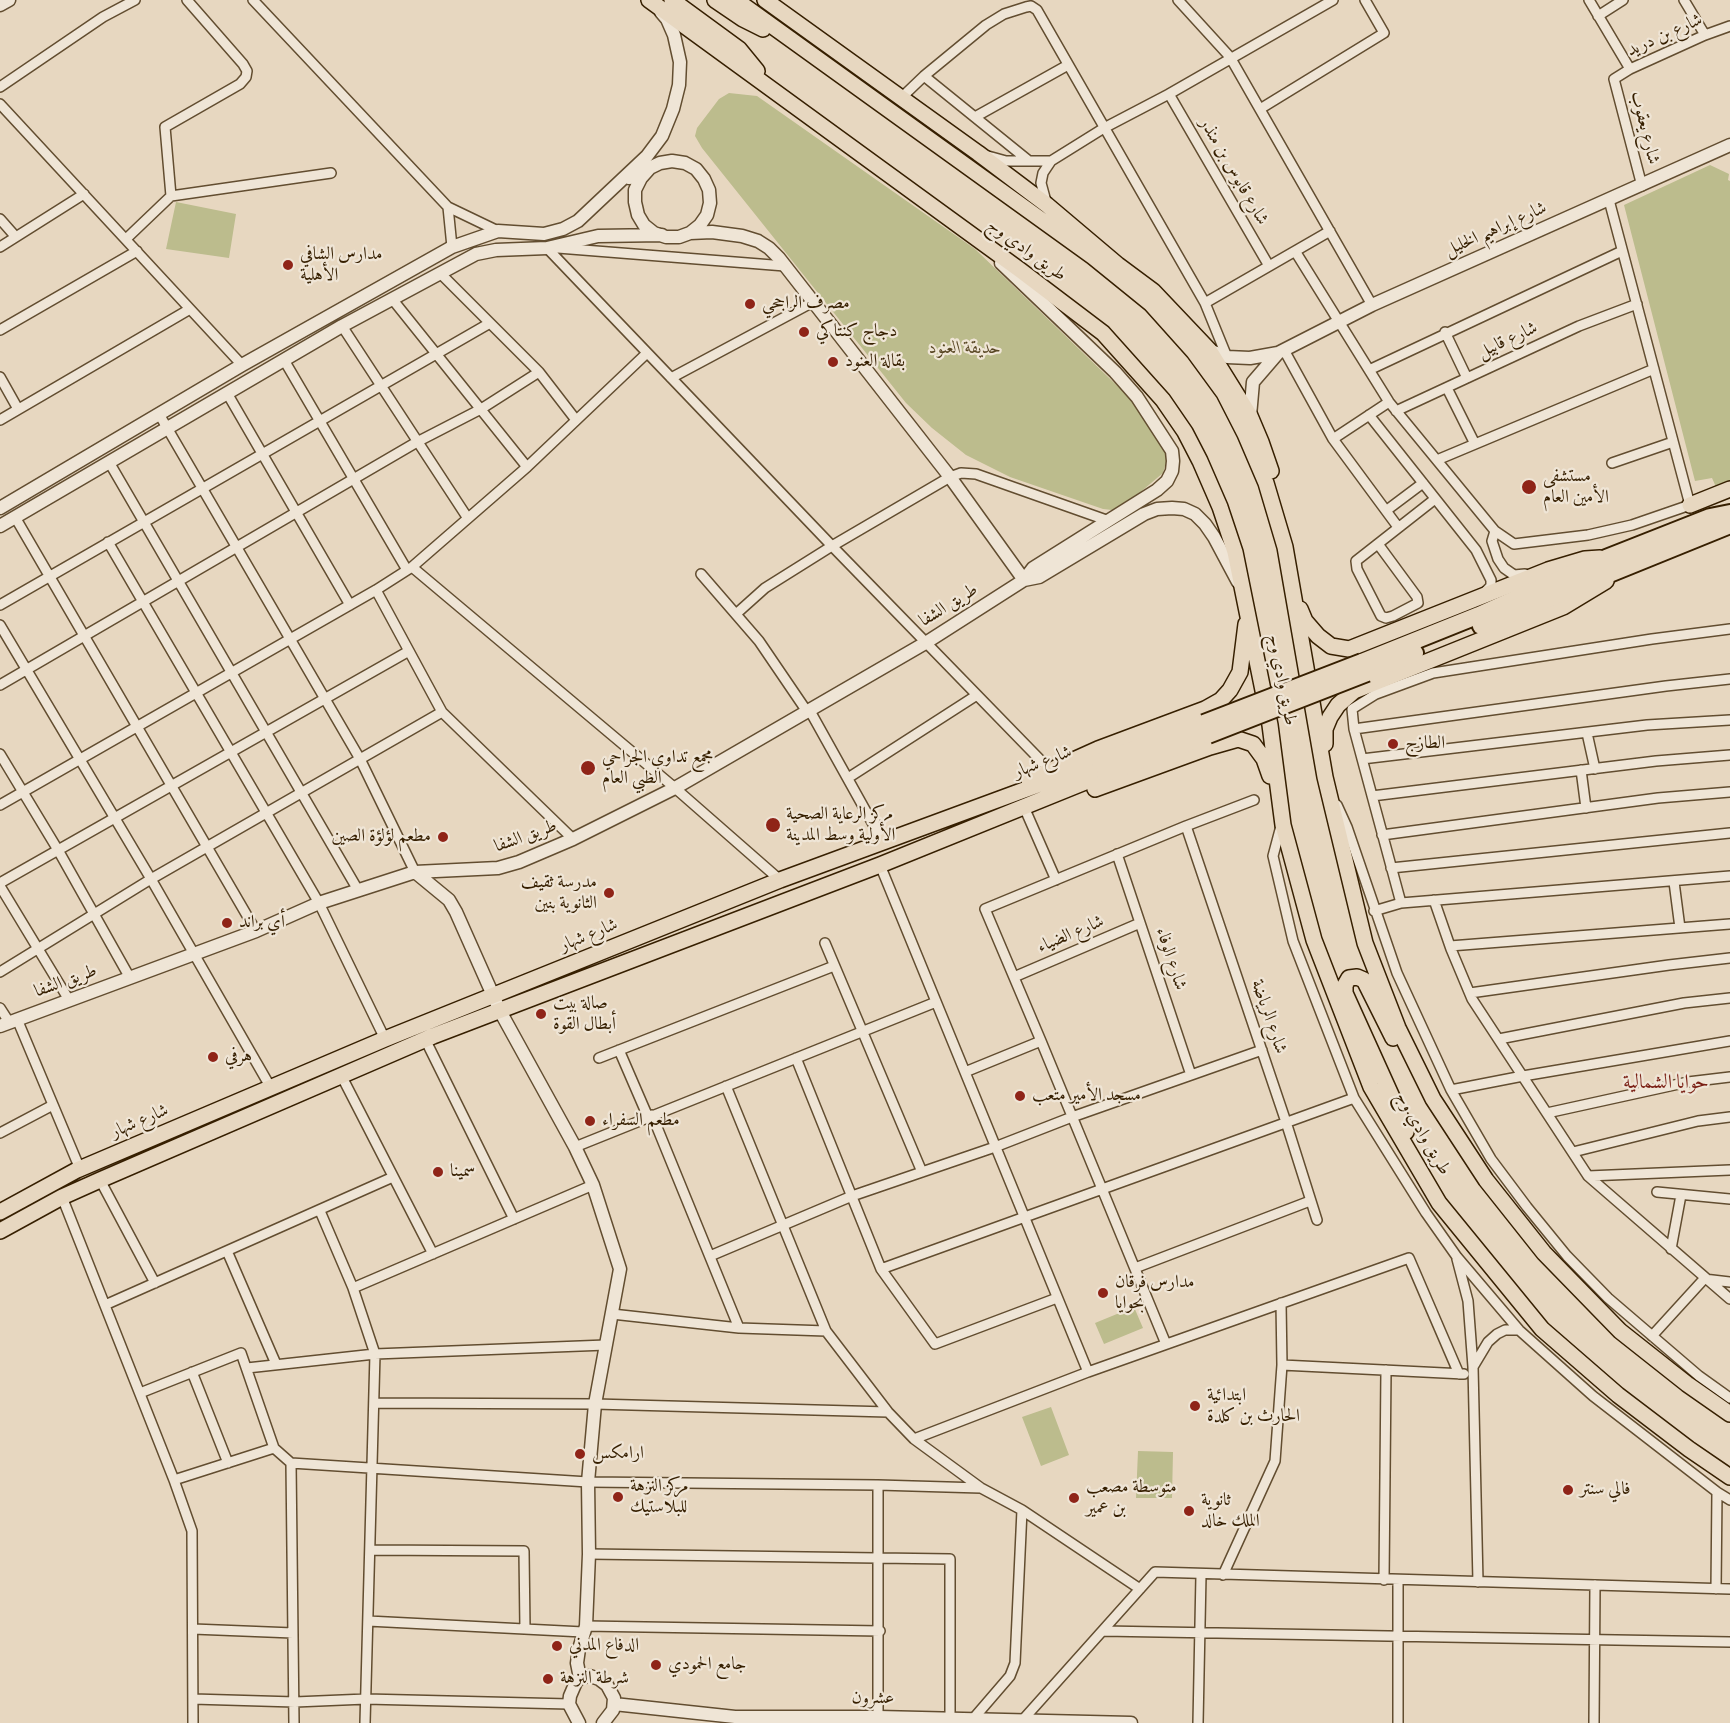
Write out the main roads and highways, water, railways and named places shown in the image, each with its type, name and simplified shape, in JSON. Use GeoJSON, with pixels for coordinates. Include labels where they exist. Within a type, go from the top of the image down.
{"type":"FeatureCollection","features":[{"type":"Feature","properties":{"kind":"highway"},"geometry":{"type":"LineString","coordinates":[[1722,525],[1730,507]]}},
{"type":"Feature","properties":{"kind":"highway"},"geometry":{"type":"LineString","coordinates":[[1102,768],[1630,566],[1722,525],[1730,513]]}},
{"type":"Feature","properties":{"kind":"highway"},"geometry":{"type":"LineString","coordinates":[[1364,668],[1606,558],[1722,525]]}},
{"type":"Feature","properties":{"kind":"main road"},"geometry":{"type":"LineString","coordinates":[[672,0],[739,49],[772,90]]}},
{"type":"Feature","properties":{"kind":"main road"},"geometry":{"type":"LineString","coordinates":[[715,0],[743,19],[799,46]]}},
{"type":"Feature","properties":{"kind":"main road","name":"طريق وادي وج"},"geometry":{"type":"LineString","coordinates":[[736,0],[1093,257],[1151,304],[1194,352],[1224,393],[1266,483],[1285,547],[1325,777],[1365,943],[1398,1028],[1433,1099],[1486,1180],[1544,1253],[1620,1331],[1687,1384],[1728,1411]]}},
{"type":"Feature","properties":{"kind":"main road"},"geometry":{"type":"LineString","coordinates":[[765,0],[978,153],[1047,205],[1118,265],[1153,291],[1209,350],[1250,416],[1275,484],[1285,547]]}},
{"type":"Feature","properties":{"kind":"main road","name":"طريق وادي وج"},"geometry":{"type":"LineString","coordinates":[[651,1],[1103,333],[1162,400],[1185,432],[1200,461],[1220,507],[1235,552],[1270,725],[1282,814],[1314,940],[1371,1087],[1439,1203],[1542,1329],[1618,1395],[1730,1477]]}},
{"type":"Feature","properties":{"kind":"main road"},"geometry":{"type":"LineString","coordinates":[[1690,505],[1730,489]]}},
{"type":"Feature","properties":{"kind":"main road"},"geometry":{"type":"LineString","coordinates":[[1291,588],[1305,621],[1318,636],[1331,646],[1349,650],[1548,570],[1585,559],[1606,558]]}},
{"type":"Feature","properties":{"kind":"main road"},"geometry":{"type":"LineString","coordinates":[[1325,777],[1325,729],[1338,705],[1354,691],[1563,607],[1630,566]]}},
{"type":"Feature","properties":{"kind":"main road"},"geometry":{"type":"LineString","coordinates":[[968,811],[1050,770],[1098,749],[1205,709],[1221,700],[1230,690],[1240,672],[1247,609]]}},
{"type":"Feature","properties":{"kind":"main road"},"geometry":{"type":"LineString","coordinates":[[1024,807],[1036,811],[1210,747],[1238,739],[1253,744],[1264,759],[1282,814]]}},
{"type":"Feature","properties":{"kind":"main road","name":"شارع شهار"},"geometry":{"type":"LineString","coordinates":[[0,1232],[62,1197],[425,1039],[880,865],[1024,807],[1102,768]]}},
{"type":"Feature","properties":{"kind":"main road","name":"شارع شهار"},"geometry":{"type":"LineString","coordinates":[[0,1212],[80,1169],[494,995],[780,880],[968,811],[1102,768]]}},
{"type":"Feature","properties":{"kind":"main road"},"geometry":{"type":"LineString","coordinates":[[1420,1169],[1397,1108],[1345,993],[1345,985],[1349,978],[1357,977],[1364,980],[1426,1107],[1458,1137]]}},
{"type":"Feature","properties":{"kind":"place","name":"مدارس الشافي الأهلية"},"geometry":{"type":"Point","coordinates":[288,265]}},
{"type":"Feature","properties":{"kind":"place","name":"مصرف الراجحي"},"geometry":{"type":"Point","coordinates":[750,304]}},
{"type":"Feature","properties":{"kind":"place","name":"دجاج كنتاكي"},"geometry":{"type":"Point","coordinates":[804,332]}},
{"type":"Feature","properties":{"kind":"place","name":"بقالة العنود"},"geometry":{"type":"Point","coordinates":[833,362]}},
{"type":"Feature","properties":{"kind":"place","name":"مستشفى الأمين العام"},"geometry":{"type":"Point","coordinates":[1529,487]}},
{"type":"Feature","properties":{"kind":"place","name":"الطازج"},"geometry":{"type":"Point","coordinates":[1393,744]}},
{"type":"Feature","properties":{"kind":"place","name":"مجمع تداوي الجراحي الطبي العام"},"geometry":{"type":"Point","coordinates":[588,768]}},
{"type":"Feature","properties":{"kind":"place","name":"مركز الرعاية الصحية الأولية وسط المدينة"},"geometry":{"type":"Point","coordinates":[773,825]}},
{"type":"Feature","properties":{"kind":"place","name":"مطعم لؤلؤة الصين"},"geometry":{"type":"Point","coordinates":[443,837]}},
{"type":"Feature","properties":{"kind":"place","name":"مدرسة ثقيف الثانوية بنين"},"geometry":{"type":"Point","coordinates":[609,893]}},
{"type":"Feature","properties":{"kind":"place","name":"أي براند"},"geometry":{"type":"Point","coordinates":[227,923]}},
{"type":"Feature","properties":{"kind":"place","name":"صالة بيت أبطال القوة"},"geometry":{"type":"Point","coordinates":[541,1014]}},
{"type":"Feature","properties":{"kind":"place","name":"هرفي"},"geometry":{"type":"Point","coordinates":[213,1057]}},
{"type":"Feature","properties":{"kind":"place","name":"مسجد الأمير متعب"},"geometry":{"type":"Point","coordinates":[1020,1096]}},
{"type":"Feature","properties":{"kind":"place","name":"مطعم السفراء"},"geometry":{"type":"Point","coordinates":[590,1121]}},
{"type":"Feature","properties":{"kind":"place","name":"سمينا"},"geometry":{"type":"Point","coordinates":[438,1172]}},
{"type":"Feature","properties":{"kind":"place","name":"مدارس فرقان بحوايا"},"geometry":{"type":"Point","coordinates":[1103,1293]}},
{"type":"Feature","properties":{"kind":"place","name":"ابتدائية الحارث بن كلدة"},"geometry":{"type":"Point","coordinates":[1195,1406]}},
{"type":"Feature","properties":{"kind":"place","name":"ارامكس"},"geometry":{"type":"Point","coordinates":[580,1454]}},
{"type":"Feature","properties":{"kind":"place","name":"فالي سنتر"},"geometry":{"type":"Point","coordinates":[1568,1490]}},
{"type":"Feature","properties":{"kind":"place","name":"مركز النزهة للبلاستيك"},"geometry":{"type":"Point","coordinates":[618,1497]}},
{"type":"Feature","properties":{"kind":"place","name":"متوسطة مصعب بن عمير"},"geometry":{"type":"Point","coordinates":[1074,1498]}},
{"type":"Feature","properties":{"kind":"place","name":"ثانوية الملك خالد"},"geometry":{"type":"Point","coordinates":[1189,1511]}},
{"type":"Feature","properties":{"kind":"place","name":"الدفاع المدني"},"geometry":{"type":"Point","coordinates":[557,1646]}},
{"type":"Feature","properties":{"kind":"place","name":"جامع الحمودي"},"geometry":{"type":"Point","coordinates":[656,1665]}},
{"type":"Feature","properties":{"kind":"place","name":"شرطة النزهة"},"geometry":{"type":"Point","coordinates":[548,1679]}},
{"type":"Feature","properties":{"kind":"district","name":"حوايا الشمالية"},"geometry":{"type":"Point","coordinates":[1666,1084]}},
{"type":"Feature","properties":{"kind":"park label","name":"حديقة العنود"},"geometry":{"type":"Point","coordinates":[965,349]}}]}
